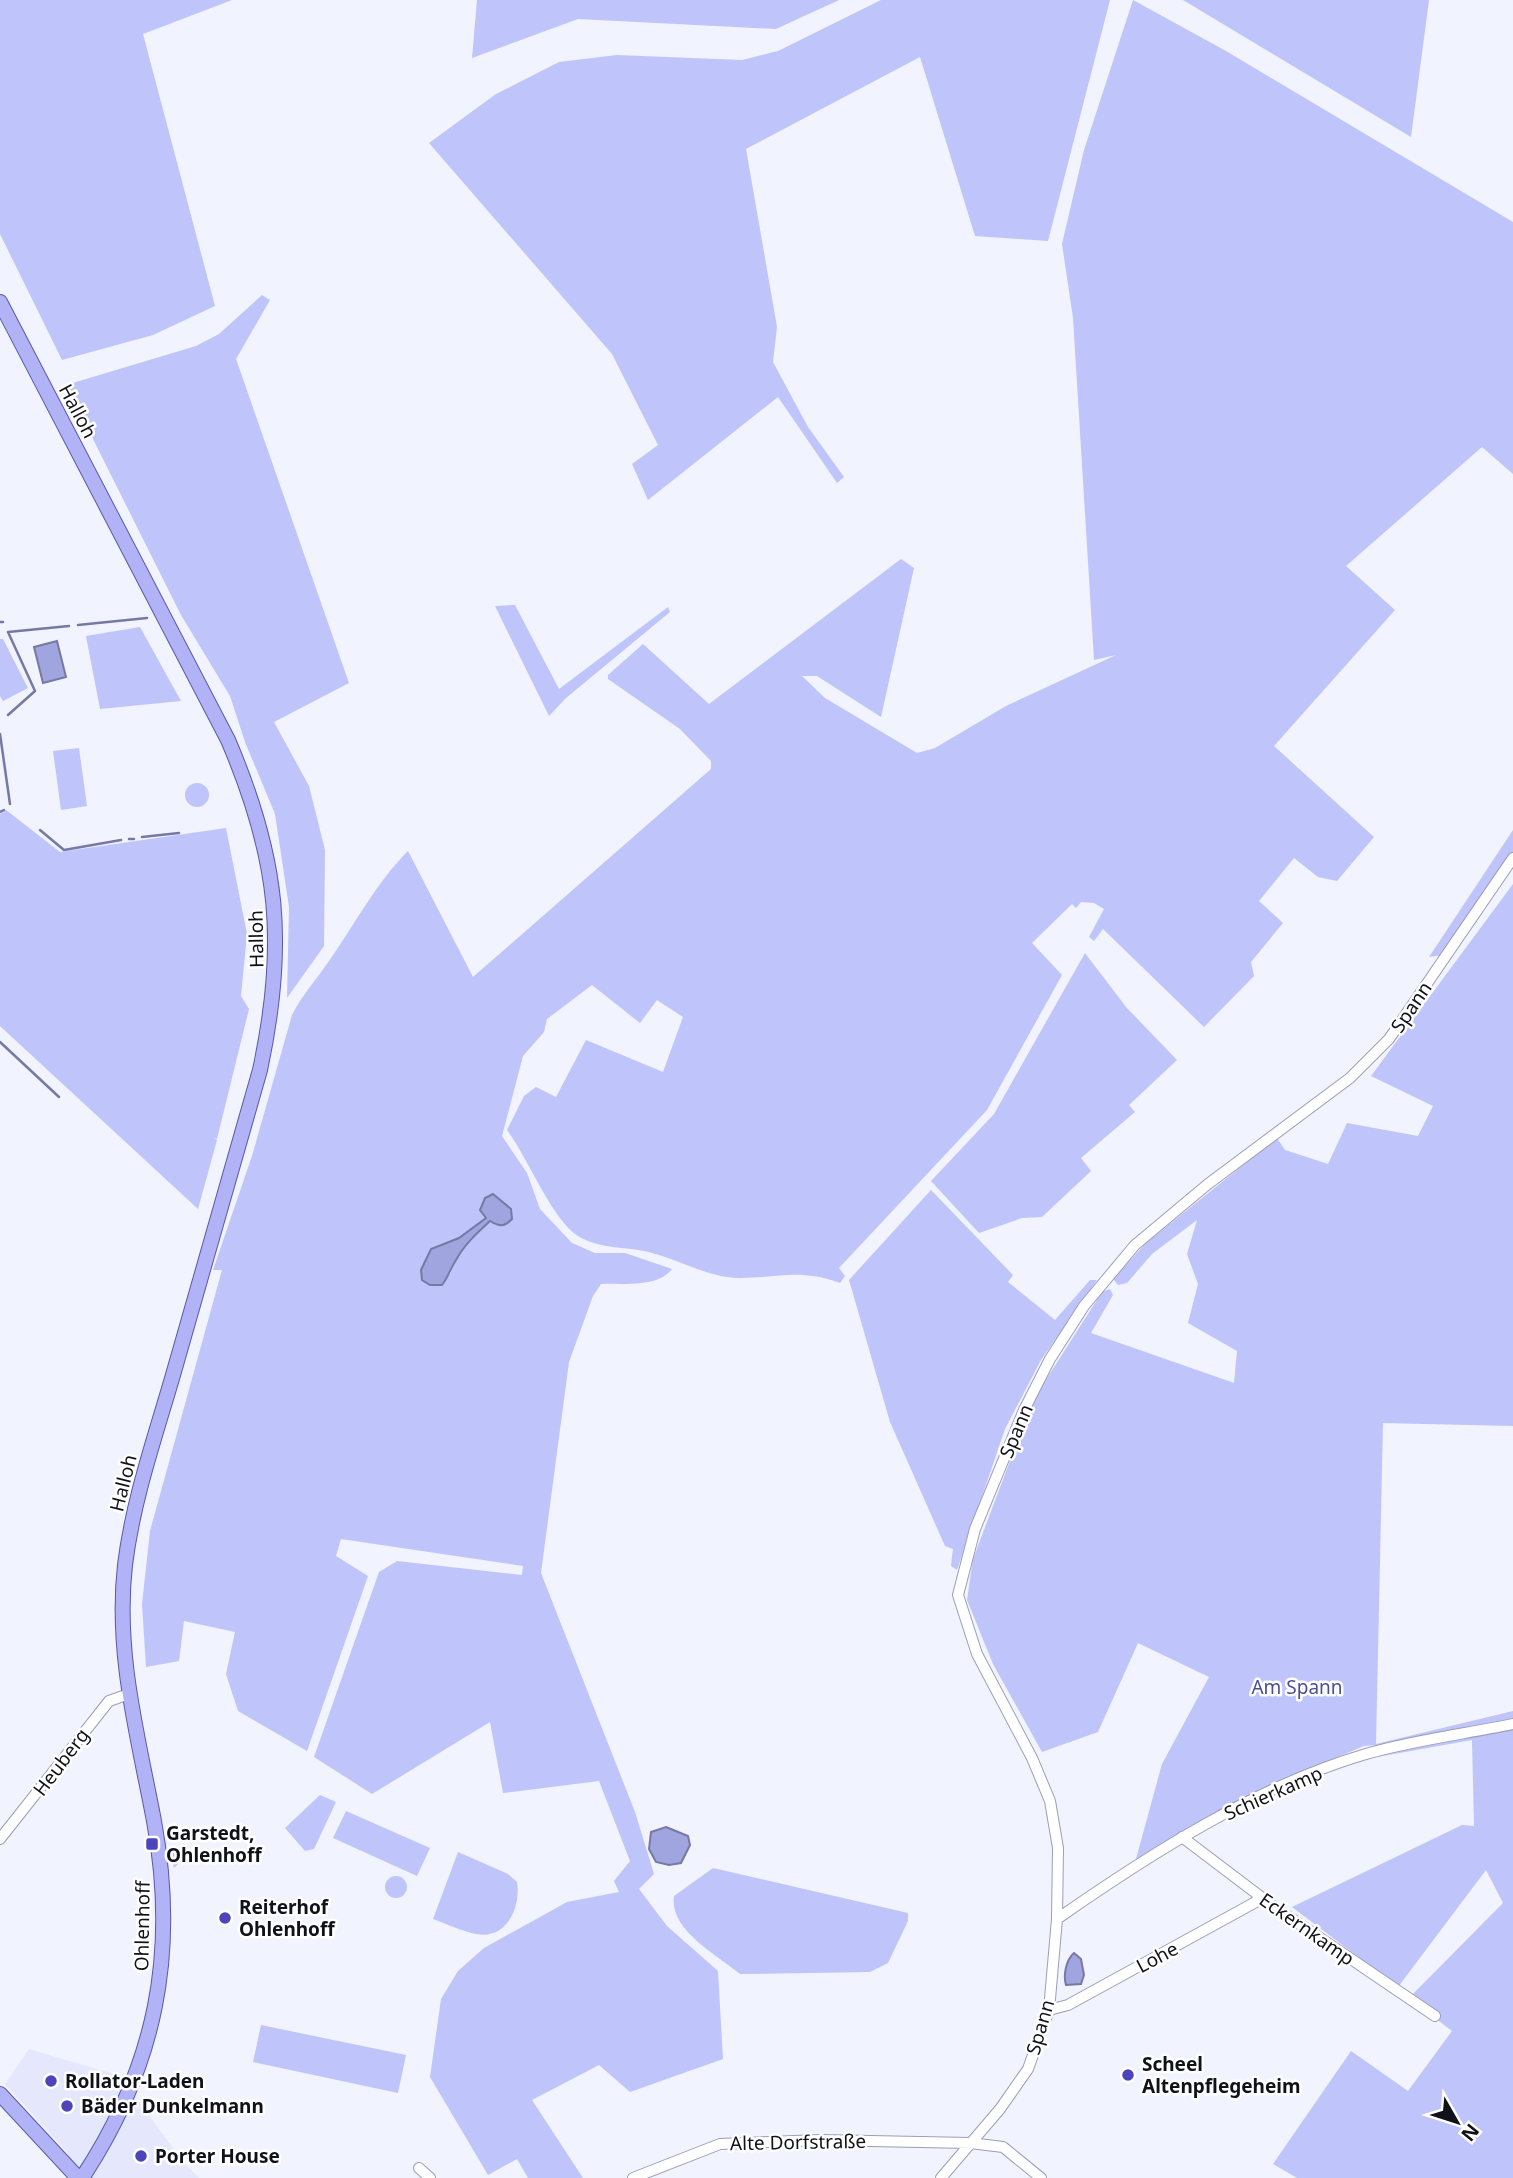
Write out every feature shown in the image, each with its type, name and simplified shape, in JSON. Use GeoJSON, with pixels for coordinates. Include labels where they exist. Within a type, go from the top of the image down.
{"type":"FeatureCollection","features":[{"type":"Feature","properties":{"kind":"main road","name":"Halloh"},"geometry":{"type":"LineString","coordinates":[[0,302],[228,740],[257,815],[276,915],[276,975],[270,1024],[260,1070],[135,1510],[125,1561],[122,1618]]}},
{"type":"Feature","properties":{"kind":"main road","name":"Ohlenhoff"},"geometry":{"type":"LineString","coordinates":[[80,2178],[106,2143],[127,2101],[147,2049],[160,1992],[164,1886],[128,1694],[122,1618]]}},
{"type":"Feature","properties":{"kind":"main road"},"geometry":{"type":"LineString","coordinates":[[0,2094],[80,2178]]}},
{"type":"Feature","properties":{"kind":"street","name":"Spann"},"geometry":{"type":"LineString","coordinates":[[941,2178],[1000,2109],[1028,2069],[1049,2010],[1057,1919],[1058,1848],[1050,1801],[1032,1758],[1012,1726],[977,1654],[958,1595],[975,1529],[1024,1410],[1050,1359],[1084,1306],[1135,1245],[1209,1184],[1350,1078],[1389,1039],[1513,858]]}},
{"type":"Feature","properties":{"kind":"street","name":"Heuberg"},"geometry":{"type":"LineString","coordinates":[[0,1839],[109,1701],[128,1694]]}},
{"type":"Feature","properties":{"kind":"street","name":"Schierkamp"},"geometry":{"type":"LineString","coordinates":[[1057,1919],[1182,1837],[1262,1794],[1366,1754],[1513,1724]]}},
{"type":"Feature","properties":{"kind":"street","name":"Eckernkamp"},"geometry":{"type":"LineString","coordinates":[[1182,1837],[1264,1898],[1435,2016]]}},
{"type":"Feature","properties":{"kind":"street","name":"Lohe"},"geometry":{"type":"LineString","coordinates":[[1049,2010],[1068,2005],[1264,1898]]}},
{"type":"Feature","properties":{"kind":"street","name":"Alte Dorfstraße"},"geometry":{"type":"LineString","coordinates":[[633,2178],[720,2144],[820,2140],[970,2143],[1003,2147],[1041,2178]]}},
{"type":"Feature","properties":{"kind":"street"},"geometry":{"type":"LineString","coordinates":[[419,2168],[430,2178]]}},
{"type":"Feature","properties":{"kind":"shaded area"},"geometry":{"type":"Polygon","coordinates":[[[57,641],[66,677],[43,683],[34,647],[57,641]]]}},
{"type":"Feature","properties":{"kind":"shaded area"},"geometry":{"type":"Polygon","coordinates":[[[493,1194],[511,1209],[512,1219],[504,1225],[490,1221],[463,1249],[442,1285],[430,1285],[422,1280],[421,1270],[431,1249],[459,1238],[486,1218],[480,1210],[485,1198],[493,1194]]]}},
{"type":"Feature","properties":{"kind":"shaded area"},"geometry":{"type":"Polygon","coordinates":[[[666,1827],[688,1836],[690,1845],[681,1863],[669,1865],[656,1862],[649,1849],[651,1832],[666,1827]]]}},
{"type":"Feature","properties":{"kind":"shaded area"},"geometry":{"type":"Polygon","coordinates":[[[1074,1953],[1081,1959],[1084,1975],[1081,1984],[1066,1985],[1066,1968],[1074,1953]]]}},
{"type":"Feature","properties":{"kind":"shaded area"},"geometry":{"type":"Polygon","coordinates":[[[29,2049],[127,2078],[136,2098],[184,2163],[199,2178],[70,2178],[67,2152],[5,2084],[29,2049]]]}},
{"type":"Feature","properties":{"kind":"green space"},"geometry":{"type":"Polygon","coordinates":[[[0,0],[232,0],[143,34],[215,306],[153,335],[62,360],[0,234],[0,0]]]}},
{"type":"Feature","properties":{"kind":"green space"},"geometry":{"type":"Polygon","coordinates":[[[477,0],[839,0],[776,29],[578,19],[472,58],[477,0]]]}},
{"type":"Feature","properties":{"kind":"green space"},"geometry":{"type":"Polygon","coordinates":[[[881,0],[1110,0],[1048,241],[975,236],[920,57],[746,149],[777,327],[773,362],[808,427],[844,477],[837,483],[778,397],[648,500],[632,464],[658,445],[612,354],[429,143],[496,94],[559,62],[617,55],[742,60],[778,51],[881,0]]]}},
{"type":"Feature","properties":{"kind":"green space"},"geometry":{"type":"Polygon","coordinates":[[[1133,0],[1226,51],[1513,222],[1513,474],[1482,447],[1346,566],[1395,610],[1274,746],[1374,837],[1337,881],[1318,877],[1294,858],[1259,901],[1283,923],[1251,962],[1254,976],[1204,1027],[1103,929],[1094,941],[1089,937],[1104,909],[1094,903],[1081,902],[1076,908],[1072,904],[1032,943],[1062,975],[987,1110],[839,1268],[845,1276],[840,1283],[801,1275],[727,1277],[652,1253],[596,1244],[568,1228],[550,1203],[507,1130],[524,1096],[536,1087],[556,1097],[586,1040],[663,1072],[683,1017],[657,1000],[640,1023],[592,985],[547,1019],[544,1032],[523,1056],[502,1136],[527,1173],[540,1209],[572,1243],[595,1253],[625,1253],[672,1269],[666,1275],[649,1282],[601,1284],[593,1296],[569,1362],[541,1573],[635,1812],[654,1874],[639,1889],[667,1926],[718,1971],[723,2059],[630,2092],[599,2065],[532,2100],[583,2178],[528,2178],[517,2159],[488,2175],[430,2077],[441,1999],[458,1971],[484,1948],[567,1902],[619,1892],[614,1881],[630,1861],[599,1781],[503,1793],[490,1722],[372,1794],[314,1757],[379,1572],[397,1561],[522,1575],[523,1566],[341,1539],[336,1556],[368,1576],[307,1751],[238,1711],[226,1674],[235,1632],[184,1621],[179,1661],[146,1667],[142,1604],[150,1531],[222,1270],[213,1270],[252,1156],[292,1015],[396,863],[408,851],[473,977],[711,769],[711,761],[680,729],[608,679],[608,675],[643,644],[709,704],[901,559],[914,568],[881,717],[817,676],[802,676],[825,698],[917,753],[935,748],[1006,706],[1116,655],[1094,660],[1073,318],[1062,244],[1084,150],[1133,0]],[[486,1217],[459,1238],[431,1249],[450,1275],[466,1245],[490,1221],[486,1217]]]}},
{"type":"Feature","properties":{"kind":"green space"},"geometry":{"type":"Polygon","coordinates":[[[1183,0],[1429,0],[1411,137],[1183,0]]]}},
{"type":"Feature","properties":{"kind":"green space"},"geometry":{"type":"Polygon","coordinates":[[[262,295],[270,300],[236,359],[349,683],[274,722],[309,786],[325,850],[324,946],[287,998],[289,907],[275,814],[245,742],[230,696],[181,615],[66,385],[196,346],[219,334],[262,295]]]}},
{"type":"Feature","properties":{"kind":"green space"},"geometry":{"type":"Polygon","coordinates":[[[515,605],[559,689],[668,607],[670,612],[566,698],[549,716],[495,606],[515,605]]]}},
{"type":"Feature","properties":{"kind":"green space"},"geometry":{"type":"Polygon","coordinates":[[[140,627],[181,701],[100,709],[86,636],[140,627]]]}},
{"type":"Feature","properties":{"kind":"green space"},"geometry":{"type":"Polygon","coordinates":[[[0,639],[3,639],[28,688],[3,701],[0,696],[0,639]]]}},
{"type":"Feature","properties":{"kind":"green space"},"geometry":{"type":"Polygon","coordinates":[[[79,748],[87,806],[61,810],[53,751],[79,748]]]}},
{"type":"Feature","properties":{"kind":"green space"},"geometry":{"type":"Polygon","coordinates":[[[197,783],[206,786],[209,795],[206,804],[197,807],[188,804],[185,795],[188,786],[197,783]]]}},
{"type":"Feature","properties":{"kind":"green space"},"geometry":{"type":"Polygon","coordinates":[[[6,810],[60,852],[226,828],[247,934],[241,996],[249,1009],[217,1139],[213,1137],[217,1140],[198,1209],[0,1026],[0,814],[6,810]]]}},
{"type":"Feature","properties":{"kind":"green space"},"geometry":{"type":"Polygon","coordinates":[[[1513,830],[1513,852],[1442,955],[1429,957],[1513,830]]]}},
{"type":"Feature","properties":{"kind":"green space","name":"Am Spann"},"geometry":{"type":"Polygon","coordinates":[[[1513,884],[1513,1426],[1383,1423],[1376,1744],[1513,1711],[1513,2178],[1297,2178],[1273,2164],[1351,2051],[1408,2091],[1452,2031],[1409,1998],[1503,1903],[1486,1870],[1398,1987],[1292,1907],[1462,1825],[1474,1826],[1472,1740],[1366,1759],[1376,1745],[1364,1746],[1260,1789],[1136,1859],[1162,1764],[1209,1677],[1138,1643],[1098,1732],[1042,1752],[993,1664],[967,1600],[973,1559],[1033,1400],[1102,1292],[1110,1289],[1113,1295],[1091,1333],[1234,1383],[1237,1351],[1188,1323],[1198,1284],[1187,1254],[1197,1220],[1152,1254],[1127,1283],[1118,1285],[1113,1279],[1146,1243],[1277,1138],[1285,1150],[1328,1164],[1347,1123],[1418,1136],[1433,1106],[1371,1076],[1513,884]]]}},
{"type":"Feature","properties":{"kind":"green space"},"geometry":{"type":"Polygon","coordinates":[[[1085,953],[1126,1007],[1177,1060],[1129,1105],[1135,1112],[1081,1158],[1091,1171],[1042,1217],[1022,1218],[979,1233],[931,1181],[994,1114],[1085,953]]]}},
{"type":"Feature","properties":{"kind":"green space"},"geometry":{"type":"Polygon","coordinates":[[[931,1190],[1013,1275],[1008,1282],[1055,1320],[1090,1280],[1097,1280],[1041,1360],[1005,1429],[957,1570],[951,1566],[953,1549],[945,1546],[890,1422],[849,1280],[931,1190]]]}},
{"type":"Feature","properties":{"kind":"green space"},"geometry":{"type":"Polygon","coordinates":[[[320,1795],[336,1802],[314,1849],[305,1851],[285,1828],[320,1795]]]}},
{"type":"Feature","properties":{"kind":"green space"},"geometry":{"type":"Polygon","coordinates":[[[346,1811],[430,1848],[417,1876],[333,1838],[346,1811]]]}},
{"type":"Feature","properties":{"kind":"green space"},"geometry":{"type":"Polygon","coordinates":[[[186,1847],[189,1852],[178,1859],[174,1868],[170,1851],[186,1847]]]}},
{"type":"Feature","properties":{"kind":"green space"},"geometry":{"type":"Polygon","coordinates":[[[458,1852],[508,1874],[517,1882],[514,1911],[504,1927],[496,1932],[476,1934],[433,1919],[458,1852]]]}},
{"type":"Feature","properties":{"kind":"green space"},"geometry":{"type":"Polygon","coordinates":[[[713,1868],[908,1913],[908,1921],[888,1963],[870,1972],[740,1974],[686,1930],[674,1908],[674,1896],[713,1868]]]}},
{"type":"Feature","properties":{"kind":"green space"},"geometry":{"type":"Polygon","coordinates":[[[392,1876],[400,1876],[407,1883],[407,1891],[400,1898],[392,1898],[385,1891],[385,1883],[392,1876]]]}},
{"type":"Feature","properties":{"kind":"green space"},"geometry":{"type":"Polygon","coordinates":[[[261,2025],[406,2055],[398,2093],[253,2062],[261,2025]]]}},
{"type":"Feature","properties":{"kind":"waterway"},"geometry":{"type":"LineString","coordinates":[[78,625],[147,618]]}},
{"type":"Feature","properties":{"kind":"waterway"},"geometry":{"type":"LineString","coordinates":[[8,715],[35,691],[8,632],[69,626]]}},
{"type":"Feature","properties":{"kind":"waterway"},"geometry":{"type":"LineString","coordinates":[[0,734],[10,804]]}},
{"type":"Feature","properties":{"kind":"waterway"},"geometry":{"type":"LineString","coordinates":[[0,812],[4,810]]}},
{"type":"Feature","properties":{"kind":"waterway"},"geometry":{"type":"LineString","coordinates":[[40,830],[64,850],[121,840]]}},
{"type":"Feature","properties":{"kind":"waterway"},"geometry":{"type":"LineString","coordinates":[[142,837],[179,833]]}},
{"type":"Feature","properties":{"kind":"waterway"},"geometry":{"type":"LineString","coordinates":[[129,839],[134,839]]}},
{"type":"Feature","properties":{"kind":"waterway"},"geometry":{"type":"LineString","coordinates":[[0,1042],[59,1097]]}},
{"type":"Feature","properties":{"kind":"place","name":"Garstedt, Ohlenhoff"},"geometry":{"type":"Point","coordinates":[152,1844]}},
{"type":"Feature","properties":{"kind":"place","name":"Reiterhof Ohlenhoff"},"geometry":{"type":"Point","coordinates":[225,1918]}},
{"type":"Feature","properties":{"kind":"place","name":"Scheel Altenpflegeheim"},"geometry":{"type":"Point","coordinates":[1128,2075]}},
{"type":"Feature","properties":{"kind":"place","name":"Rollator-Laden"},"geometry":{"type":"Point","coordinates":[51,2081]}},
{"type":"Feature","properties":{"kind":"place","name":"Bäder Dunkelmann"},"geometry":{"type":"Point","coordinates":[67,2106]}},
{"type":"Feature","properties":{"kind":"place","name":"Porter House"},"geometry":{"type":"Point","coordinates":[141,2156]}}]}
